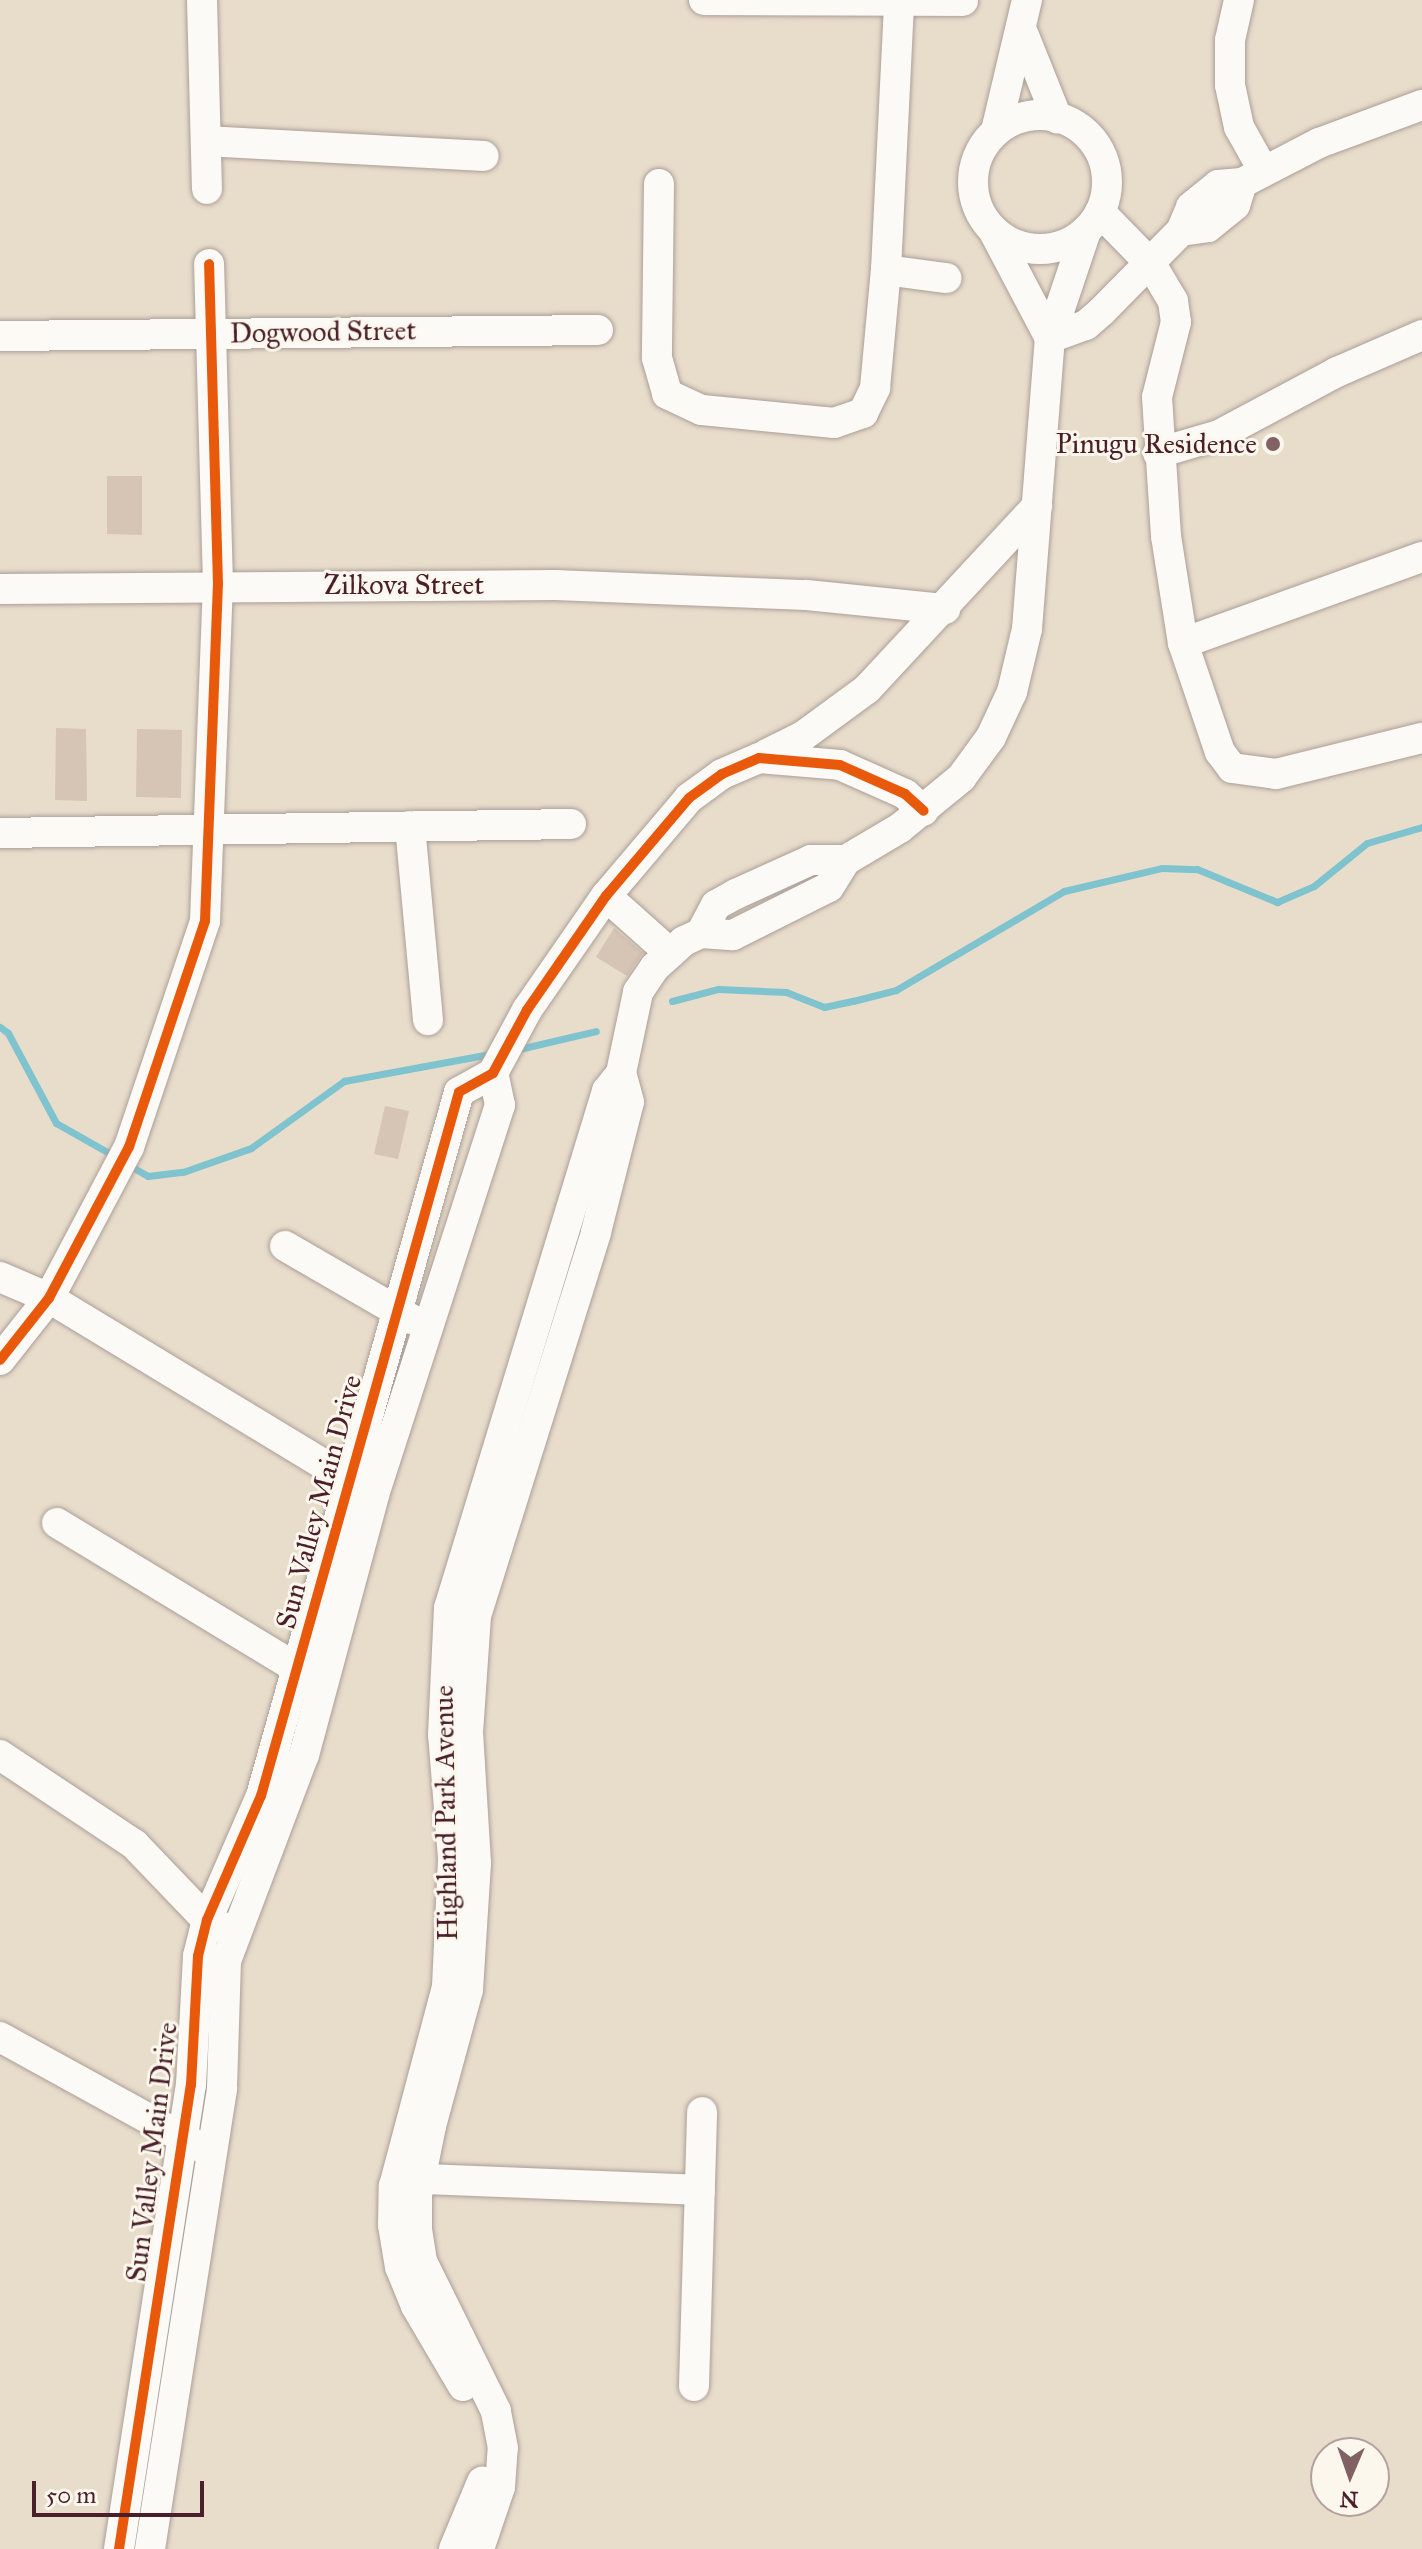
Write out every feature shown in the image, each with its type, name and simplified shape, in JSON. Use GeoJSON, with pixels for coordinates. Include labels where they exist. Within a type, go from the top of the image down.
{"type":"FeatureCollection","features":[{"type":"Feature","properties":{"kind":"street"},"geometry":{"type":"LineString","coordinates":[[202,0],[207,189]]}},
{"type":"Feature","properties":{"kind":"street"},"geometry":{"type":"LineString","coordinates":[[704,0],[963,1]]}},
{"type":"Feature","properties":{"kind":"street"},"geometry":{"type":"LineString","coordinates":[[996,131],[1023,31],[1027,0]]}},
{"type":"Feature","properties":{"kind":"street"},"geometry":{"type":"LineString","coordinates":[[1239,0],[1230,40],[1230,85],[1252,176]]}},
{"type":"Feature","properties":{"kind":"street"},"geometry":{"type":"LineString","coordinates":[[659,184],[657,358],[667,394],[682,405],[834,423],[863,413],[875,388],[886,270],[899,1]]}},
{"type":"Feature","properties":{"kind":"street"},"geometry":{"type":"LineString","coordinates":[[1023,31],[1057,118]]}},
{"type":"Feature","properties":{"kind":"street"},"geometry":{"type":"LineString","coordinates":[[993,230],[1010,242],[1049,249],[1093,222],[1106,194],[1101,155],[1090,138],[1057,118],[1025,117],[996,131],[984,145],[973,180],[982,216],[993,230],[1050,338],[1086,325],[1181,231],[1215,222],[1235,205],[1252,176],[1422,105]]}},
{"type":"Feature","properties":{"kind":"street"},"geometry":{"type":"LineString","coordinates":[[206,141],[484,156]]}},
{"type":"Feature","properties":{"kind":"street"},"geometry":{"type":"LineString","coordinates":[[1093,222],[1151,264],[1173,301],[1176,322],[1157,397],[1158,453],[1183,643],[1211,736],[1232,768],[1276,774],[1422,738]]}},
{"type":"Feature","properties":{"kind":"street","name":"Highland Park Avenue"},"geometry":{"type":"LineString","coordinates":[[701,933],[733,935],[829,887],[846,860],[924,811],[961,778],[991,737],[1012,692],[1027,629],[1050,338],[1093,222]]}},
{"type":"Feature","properties":{"kind":"street"},"geometry":{"type":"LineString","coordinates":[[0,1360],[49,1298],[104,1200],[129,1147],[205,921],[212,833],[218,584],[209,264]]}},
{"type":"Feature","properties":{"kind":"street"},"geometry":{"type":"LineString","coordinates":[[886,270],[946,278]]}},
{"type":"Feature","properties":{"kind":"street","name":"Dogwood Street"},"geometry":{"type":"LineString","coordinates":[[0,336],[598,330]]}},
{"type":"Feature","properties":{"kind":"street"},"geometry":{"type":"LineString","coordinates":[[1158,453],[1219,435],[1337,372],[1422,335]]}},
{"type":"Feature","properties":{"kind":"street"},"geometry":{"type":"LineString","coordinates":[[496,1068],[527,1010],[606,896],[689,798],[833,717],[945,609],[1037,506]]}},
{"type":"Feature","properties":{"kind":"street"},"geometry":{"type":"LineString","coordinates":[[1183,643],[1422,557]]}},
{"type":"Feature","properties":{"kind":"street","name":"Zilkova Street"},"geometry":{"type":"LineString","coordinates":[[0,589],[218,584],[555,585],[807,595],[945,609]]}},
{"type":"Feature","properties":{"kind":"street"},"geometry":{"type":"LineString","coordinates":[[759,758],[840,765],[905,794],[924,811]]}},
{"type":"Feature","properties":{"kind":"street"},"geometry":{"type":"LineString","coordinates":[[0,833],[212,833],[571,824]]}},
{"type":"Feature","properties":{"kind":"street"},"geometry":{"type":"LineString","coordinates":[[410,826],[428,1020]]}},
{"type":"Feature","properties":{"kind":"street","name":"Highland Park Avenue"},"geometry":{"type":"LineString","coordinates":[[454,2549],[481,2529],[503,2448],[496,2411],[422,2261],[408,2178],[468,1990],[476,1863],[468,1733],[476,1616],[596,1232],[629,1102],[621,1073],[638,992],[670,953],[701,933],[716,905],[811,860],[846,860]]}},
{"type":"Feature","properties":{"kind":"street"},"geometry":{"type":"LineString","coordinates":[[775,876],[789,907]]}},
{"type":"Feature","properties":{"kind":"street"},"geometry":{"type":"LineString","coordinates":[[606,896],[670,953]]}},
{"type":"Feature","properties":{"kind":"street","name":"Sun Valley Main Drive"},"geometry":{"type":"LineString","coordinates":[[119,2549],[191,2085],[194,1986],[304,1755],[310,1676],[349,1479],[459,1092],[496,1068],[500,1105],[374,1495],[310,1676]]}},
{"type":"Feature","properties":{"kind":"street"},"geometry":{"type":"LineString","coordinates":[[285,1246],[427,1328]]}},
{"type":"Feature","properties":{"kind":"street"},"geometry":{"type":"LineString","coordinates":[[0,1277],[49,1298],[374,1495]]}},
{"type":"Feature","properties":{"kind":"street"},"geometry":{"type":"LineString","coordinates":[[57,1523],[310,1676]]}},
{"type":"Feature","properties":{"kind":"street"},"geometry":{"type":"LineString","coordinates":[[0,1755],[134,1844],[221,1926]]}},
{"type":"Feature","properties":{"kind":"street","name":"Sun Valley Main Drive"},"geometry":{"type":"LineString","coordinates":[[150,2549],[222,2088],[226,1961],[221,1926]]}},
{"type":"Feature","properties":{"kind":"street"},"geometry":{"type":"LineString","coordinates":[[0,2037],[213,2153]]}},
{"type":"Feature","properties":{"kind":"street"},"geometry":{"type":"LineString","coordinates":[[694,2386],[702,2112]]}},
{"type":"Feature","properties":{"kind":"street"},"geometry":{"type":"LineString","coordinates":[[408,2178],[700,2190]]}},
{"type":"Feature","properties":{"kind":"building"},"geometry":{"type":"Polygon","coordinates":[[[107,476],[142,476],[142,535],[107,534],[107,476]]]}},
{"type":"Feature","properties":{"kind":"building"},"geometry":{"type":"Polygon","coordinates":[[[56,728],[86,729],[87,801],[55,800],[56,728]]]}},
{"type":"Feature","properties":{"kind":"building"},"geometry":{"type":"Polygon","coordinates":[[[137,729],[182,730],[181,798],[136,797],[137,729]]]}},
{"type":"Feature","properties":{"kind":"building"},"geometry":{"type":"Polygon","coordinates":[[[614,928],[643,953],[627,976],[596,957],[614,928]]]}},
{"type":"Feature","properties":{"kind":"building"},"geometry":{"type":"Polygon","coordinates":[[[385,1106],[409,1111],[398,1159],[374,1154],[385,1106]]]}},
{"type":"Feature","properties":{"kind":"waterway"},"geometry":{"type":"LineString","coordinates":[[672,1001],[718,989],[786,992],[824,1007],[853,1001],[896,990],[1064,891],[1162,868],[1197,869],[1277,902],[1314,886],[1367,843],[1422,827]]}},
{"type":"Feature","properties":{"kind":"waterway"},"geometry":{"type":"LineString","coordinates":[[0,1027],[8,1033],[56,1123],[116,1157]]}},
{"type":"Feature","properties":{"kind":"waterway"},"geometry":{"type":"LineString","coordinates":[[515,1050],[596,1031]]}},
{"type":"Feature","properties":{"kind":"waterway"},"geometry":{"type":"LineString","coordinates":[[127,1164],[148,1176],[183,1172],[251,1148],[344,1081],[495,1053]]}},
{"type":"Feature","properties":{"kind":"cycle path"},"geometry":{"type":"LineString","coordinates":[[0,1360],[49,1298],[129,1147],[205,921],[218,584],[209,264]]}},
{"type":"Feature","properties":{"kind":"cycle path"},"geometry":{"type":"LineString","coordinates":[[119,2549],[191,2085],[198,1956],[207,1920],[261,1796],[459,1092],[493,1073],[527,1010],[606,896],[689,798],[722,774],[759,758],[840,765],[905,794],[924,811]]}},
{"type":"Feature","properties":{"kind":"place","name":"Pinugu Residence"},"geometry":{"type":"Point","coordinates":[1273,444]}}]}
